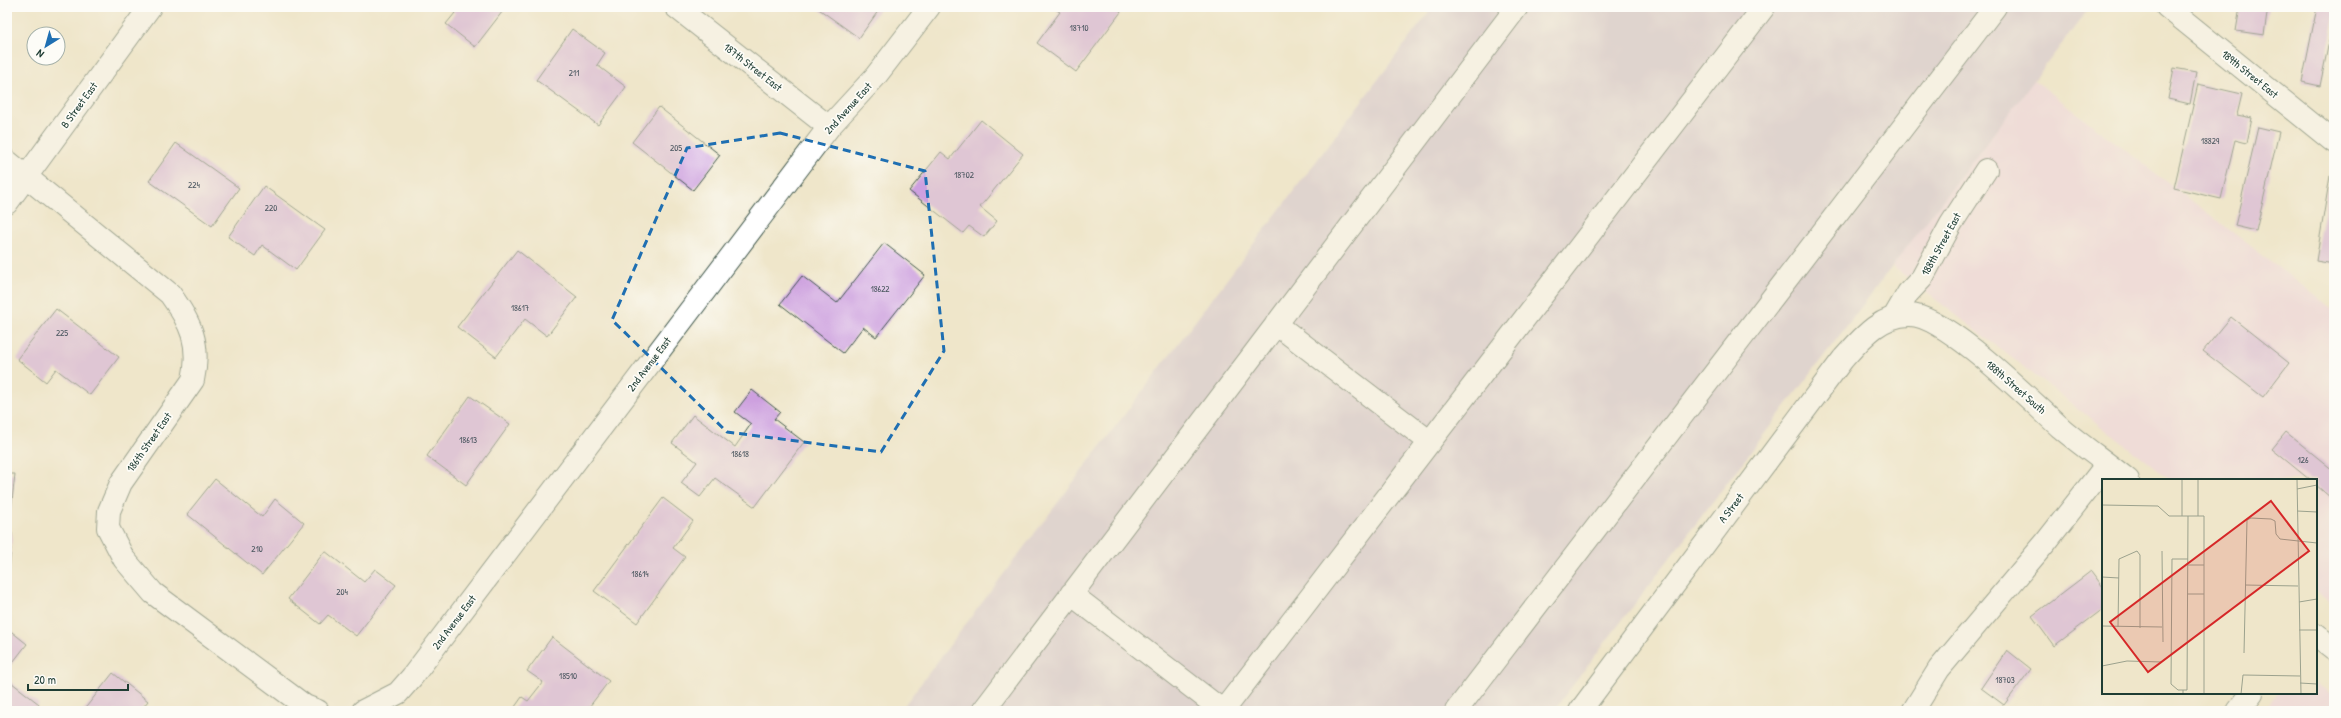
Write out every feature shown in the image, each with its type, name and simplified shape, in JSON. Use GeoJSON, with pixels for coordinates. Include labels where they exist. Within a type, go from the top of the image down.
{"type":"FeatureCollection","features":[{"type":"Feature","properties":{"kind":"street","name":"B Street East"},"geometry":{"type":"LineString","coordinates":[[7,203],[150,7]]}},
{"type":"Feature","properties":{"kind":"street","name":"187th Street East"},"geometry":{"type":"LineString","coordinates":[[676,7],[829,127]]}},
{"type":"Feature","properties":{"kind":"street","name":"2nd Avenue East"},"geometry":{"type":"LineString","coordinates":[[363,711],[398,694],[412,677],[829,127],[875,77],[929,7]]}},
{"type":"Feature","properties":{"kind":"street"},"geometry":{"type":"LineString","coordinates":[[983,711],[1517,7]]}},
{"type":"Feature","properties":{"kind":"street"},"geometry":{"type":"LineString","coordinates":[[1071,594],[1223,711],[1764,7]]}},
{"type":"Feature","properties":{"kind":"street"},"geometry":{"type":"LineString","coordinates":[[1456,711],[1995,7]]}},
{"type":"Feature","properties":{"kind":"street","name":"189th Street East"},"geometry":{"type":"LineString","coordinates":[[2167,7],[2334,142]]}},
{"type":"Feature","properties":{"kind":"street","name":"186th Street East"},"geometry":{"type":"LineString","coordinates":[[7,161],[170,294],[183,313],[196,342],[197,363],[193,380],[120,483],[109,511],[108,528],[124,560],[153,593],[305,706],[318,711]]}},
{"type":"Feature","properties":{"kind":"street","name":"188th Street East"},"geometry":{"type":"LineString","coordinates":[[1894,317],[1908,293],[1922,278],[1951,224],[1986,170]]}},
{"type":"Feature","properties":{"kind":"street","name":"188th Street South"},"geometry":{"type":"LineString","coordinates":[[1894,317],[1910,315],[1925,317],[1947,329],[2038,404],[2061,428],[2127,479]]}},
{"type":"Feature","properties":{"kind":"street","name":"A Street"},"geometry":{"type":"LineString","coordinates":[[1580,711],[1843,359],[1880,322],[1894,317]]}},
{"type":"Feature","properties":{"kind":"street"},"geometry":{"type":"LineString","coordinates":[[1276,324],[1430,442]]}},
{"type":"Feature","properties":{"kind":"street"},"geometry":{"type":"LineString","coordinates":[[1913,711],[1939,669],[2046,542],[2107,464]]}},
{"type":"Feature","properties":{"kind":"street"},"geometry":{"type":"LineString","coordinates":[[2317,636],[2334,649]]}},
{"type":"Feature","properties":{"kind":"street"},"geometry":{"type":"LineString","coordinates":[[2238,711],[2251,694]]}},
{"type":"Feature","properties":{"kind":"highlighted area"},"geometry":{"type":"Polygon","coordinates":[[[780,133],[925,171],[944,351],[881,452],[727,432],[612,320],[687,148],[780,133]]]}},
{"type":"Feature","properties":{"kind":"shaded area"},"geometry":{"type":"Polygon","coordinates":[[[1433,7],[2090,7],[1553,711],[900,711],[1433,7]]]}},
{"type":"Feature","properties":{"kind":"shaded area"},"geometry":{"type":"Polygon","coordinates":[[[2034,80],[2334,310],[2334,605],[2317,593],[2317,479],[2170,479],[1892,266],[2034,80]]]}},
{"type":"Feature","properties":{"kind":"shaded area"},"geometry":{"type":"Polygon","coordinates":[[[2317,684],[2334,696],[2334,711],[2264,711],[2277,694],[2317,694],[2317,684]]]}},
{"type":"Feature","properties":{"kind":"building"},"geometry":{"type":"Polygon","coordinates":[[[448,7],[506,7],[475,47],[446,24],[455,13],[448,7]]]}},
{"type":"Feature","properties":{"kind":"building"},"geometry":{"type":"Polygon","coordinates":[[[816,7],[881,7],[859,38],[816,7]]]}},
{"type":"Feature","properties":{"kind":"building"},"geometry":{"type":"Polygon","coordinates":[[[1052,7],[1115,7],[1121,12],[1076,72],[1037,43],[1060,12],[1052,7]]]}},
{"type":"Feature","properties":{"kind":"building"},"geometry":{"type":"Polygon","coordinates":[[[2240,7],[2268,7],[2264,35],[2236,31],[2240,7]]]}},
{"type":"Feature","properties":{"kind":"building"},"geometry":{"type":"Polygon","coordinates":[[[2317,7],[2334,7],[2334,17],[2320,86],[2302,82],[2317,7]]]}},
{"type":"Feature","properties":{"kind":"building"},"geometry":{"type":"Polygon","coordinates":[[[572,29],[605,53],[597,65],[626,87],[598,125],[536,80],[572,29]]]}},
{"type":"Feature","properties":{"kind":"building"},"geometry":{"type":"Polygon","coordinates":[[[2174,68],[2196,72],[2190,104],[2168,99],[2174,68]]]}},
{"type":"Feature","properties":{"kind":"building"},"geometry":{"type":"Polygon","coordinates":[[[2198,84],[2242,94],[2237,115],[2252,118],[2247,143],[2235,140],[2221,199],[2174,188],[2198,84]]]}},
{"type":"Feature","properties":{"kind":"building"},"geometry":{"type":"Polygon","coordinates":[[[659,107],[720,155],[693,190],[632,142],[659,107]]]}},
{"type":"Feature","properties":{"kind":"building"},"geometry":{"type":"Polygon","coordinates":[[[981,120],[1023,154],[980,207],[997,221],[984,237],[969,226],[963,233],[909,191],[941,152],[950,159],[981,120]]]}},
{"type":"Feature","properties":{"kind":"building"},"geometry":{"type":"Polygon","coordinates":[[[2258,127],[2279,132],[2256,231],[2235,226],[2258,127]]]}},
{"type":"Feature","properties":{"kind":"building"},"geometry":{"type":"Polygon","coordinates":[[[176,143],[239,188],[212,226],[149,181],[176,143]]]}},
{"type":"Feature","properties":{"kind":"building"},"geometry":{"type":"Polygon","coordinates":[[[2330,176],[2334,177],[2334,264],[2316,261],[2330,176]]]}},
{"type":"Feature","properties":{"kind":"building"},"geometry":{"type":"Polygon","coordinates":[[[264,186],[325,230],[296,270],[262,245],[255,256],[228,237],[264,186]]]}},
{"type":"Feature","properties":{"kind":"building"},"geometry":{"type":"Polygon","coordinates":[[[884,243],[925,275],[876,337],[863,327],[843,353],[780,304],[802,276],[837,303],[884,243]]]}},
{"type":"Feature","properties":{"kind":"building"},"geometry":{"type":"Polygon","coordinates":[[[517,250],[577,297],[547,336],[525,319],[496,357],[457,327],[517,250]]]}},
{"type":"Feature","properties":{"kind":"building"},"geometry":{"type":"Polygon","coordinates":[[[56,309],[119,357],[90,395],[56,369],[46,382],[17,359],[56,309]]]}},
{"type":"Feature","properties":{"kind":"building"},"geometry":{"type":"Polygon","coordinates":[[[2231,317],[2289,363],[2263,397],[2203,351],[2231,317]]]}},
{"type":"Feature","properties":{"kind":"building"},"geometry":{"type":"Polygon","coordinates":[[[752,390],[780,412],[774,419],[804,442],[755,507],[715,478],[700,497],[681,483],[697,462],[672,443],[693,415],[735,447],[751,424],[735,412],[752,390]]]}},
{"type":"Feature","properties":{"kind":"building"},"geometry":{"type":"Polygon","coordinates":[[[470,396],[510,424],[466,485],[427,456],[470,396]]]}},
{"type":"Feature","properties":{"kind":"building"},"geometry":{"type":"Polygon","coordinates":[[[2286,432],[2334,471],[2334,494],[2331,498],[2317,486],[2317,479],[2309,479],[2272,449],[2286,432]]]}},
{"type":"Feature","properties":{"kind":"building"},"geometry":{"type":"Polygon","coordinates":[[[7,474],[15,474],[11,510],[7,510],[7,474]]]}},
{"type":"Feature","properties":{"kind":"building"},"geometry":{"type":"Polygon","coordinates":[[[215,479],[262,517],[275,499],[304,523],[262,575],[187,514],[215,479]]]}},
{"type":"Feature","properties":{"kind":"building"},"geometry":{"type":"Polygon","coordinates":[[[663,498],[693,521],[673,548],[685,557],[637,623],[594,591],[663,498]]]}},
{"type":"Feature","properties":{"kind":"building"},"geometry":{"type":"Polygon","coordinates":[[[7,533],[12,533],[9,573],[7,573],[7,533]]]}},
{"type":"Feature","properties":{"kind":"building"},"geometry":{"type":"Polygon","coordinates":[[[325,551],[364,582],[375,569],[396,585],[356,636],[328,615],[320,624],[288,599],[325,551]]]}},
{"type":"Feature","properties":{"kind":"building"},"geometry":{"type":"Polygon","coordinates":[[[2091,571],[2102,586],[2102,610],[2054,646],[2032,616],[2091,571]]]}},
{"type":"Feature","properties":{"kind":"building"},"geometry":{"type":"Polygon","coordinates":[[[7,628],[27,644],[7,670],[7,628]]]}},
{"type":"Feature","properties":{"kind":"building"},"geometry":{"type":"Polygon","coordinates":[[[552,637],[609,681],[586,711],[512,711],[522,697],[528,701],[543,682],[527,671],[552,637]]]}},
{"type":"Feature","properties":{"kind":"building"},"geometry":{"type":"Polygon","coordinates":[[[2007,650],[2031,669],[2004,705],[1981,688],[2007,650]]]}},
{"type":"Feature","properties":{"kind":"building"},"geometry":{"type":"Polygon","coordinates":[[[113,673],[148,701],[140,711],[83,711],[113,673]]]}},
{"type":"Feature","properties":{"kind":"building"},"geometry":{"type":"Polygon","coordinates":[[[7,679],[39,704],[34,711],[7,711],[7,679]]]}}]}
